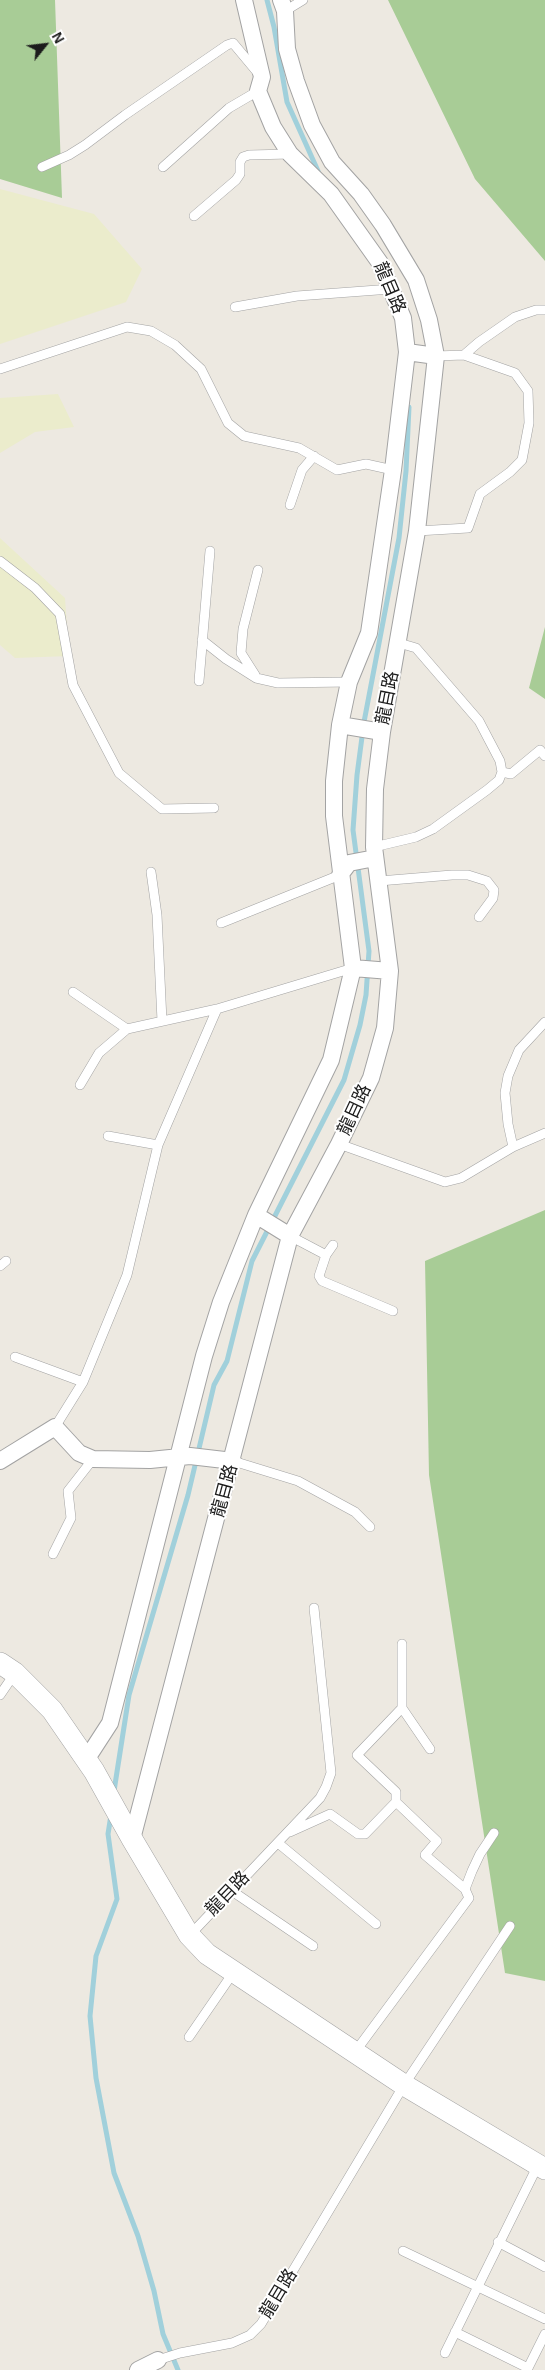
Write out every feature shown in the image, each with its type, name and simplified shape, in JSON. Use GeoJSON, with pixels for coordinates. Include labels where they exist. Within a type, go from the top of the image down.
{"type":"FeatureCollection","features":[{"type":"Feature","properties":{"kind":"street","name":"龍目路"},"geometry":{"type":"LineString","coordinates":[[244,0],[260,84],[273,127],[290,154],[331,194],[380,263],[402,318],[409,352],[394,470],[369,632],[349,682],[334,799],[357,968],[331,1060],[258,1216],[221,1302],[204,1356],[185,1457],[110,1723],[90,1765],[190,1935],[207,1954],[404,2085],[541,2167]]}},
{"type":"Feature","properties":{"kind":"street","name":"龍目路"},"geometry":{"type":"LineString","coordinates":[[132,1839],[226,1460],[285,1234],[339,1144],[370,1078],[385,1028],[385,970],[380,881],[373,854],[378,731],[399,643],[417,530],[433,357],[429,320],[416,280],[361,194],[332,162],[312,125],[287,49],[283,5]]}},
{"type":"Feature","properties":{"kind":"street"},"geometry":{"type":"LineString","coordinates":[[409,352],[433,357]]}},
{"type":"Feature","properties":{"kind":"street"},"geometry":{"type":"LineString","coordinates":[[344,725],[378,731]]}},
{"type":"Feature","properties":{"kind":"street"},"geometry":{"type":"LineString","coordinates":[[345,869],[373,854]]}},
{"type":"Feature","properties":{"kind":"street"},"geometry":{"type":"LineString","coordinates":[[357,968],[385,970]]}},
{"type":"Feature","properties":{"kind":"street"},"geometry":{"type":"LineString","coordinates":[[258,1216],[285,1234]]}},
{"type":"Feature","properties":{"kind":"street"},"geometry":{"type":"LineString","coordinates":[[0,1461],[55,1427],[79,1453],[93,1459],[150,1460],[185,1457],[226,1460]]}},
{"type":"Feature","properties":{"kind":"street"},"geometry":{"type":"LineString","coordinates":[[7,1668],[52,1710],[90,1765]]}},
{"type":"Feature","properties":{"kind":"street"},"geometry":{"type":"LineString","coordinates":[[138,2370],[158,2360]]}},
{"type":"Feature","properties":{"kind":"lane"},"geometry":{"type":"LineString","coordinates":[[283,5],[303,0]]}},
{"type":"Feature","properties":{"kind":"lane"},"geometry":{"type":"LineString","coordinates":[[42,167],[69,156],[133,109],[227,45],[233,43],[260,84],[229,108],[163,166]]}},
{"type":"Feature","properties":{"kind":"lane"},"geometry":{"type":"LineString","coordinates":[[194,216],[236,180],[240,174],[240,162],[243,157],[249,155],[290,154]]}},
{"type":"Feature","properties":{"kind":"lane"},"geometry":{"type":"LineString","coordinates":[[235,307],[297,296],[391,289]]}},
{"type":"Feature","properties":{"kind":"lane"},"geometry":{"type":"LineString","coordinates":[[464,355],[515,317],[536,310],[545,310]]}},
{"type":"Feature","properties":{"kind":"lane"},"geometry":{"type":"LineString","coordinates":[[0,369],[127,327],[151,331],[175,345],[200,369],[228,423],[244,436],[299,448],[337,470],[366,464],[394,470]]}},
{"type":"Feature","properties":{"kind":"lane"},"geometry":{"type":"LineString","coordinates":[[417,530],[468,528],[480,494],[510,472],[522,460],[529,423],[528,391],[515,373],[464,355],[433,357]]}},
{"type":"Feature","properties":{"kind":"lane"},"geometry":{"type":"LineString","coordinates":[[290,505],[302,470],[314,456]]}},
{"type":"Feature","properties":{"kind":"lane"},"geometry":{"type":"LineString","coordinates":[[199,681],[210,551]]}},
{"type":"Feature","properties":{"kind":"lane"},"geometry":{"type":"LineString","coordinates":[[0,561],[35,588],[60,614],[73,685],[119,773],[162,809],[214,808]]}},
{"type":"Feature","properties":{"kind":"lane"},"geometry":{"type":"LineString","coordinates":[[256,678],[241,652],[243,629],[258,570]]}},
{"type":"Feature","properties":{"kind":"lane"},"geometry":{"type":"LineString","coordinates":[[202,640],[226,659],[256,678],[278,684],[349,682]]}},
{"type":"Feature","properties":{"kind":"lane"},"geometry":{"type":"LineString","coordinates":[[373,854],[433,828],[487,790],[499,780],[502,772],[500,761],[479,721],[416,648],[399,643]]}},
{"type":"Feature","properties":{"kind":"lane"},"geometry":{"type":"LineString","coordinates":[[502,772],[511,774],[540,750],[545,756]]}},
{"type":"Feature","properties":{"kind":"lane"},"geometry":{"type":"LineString","coordinates":[[221,923],[345,869]]}},
{"type":"Feature","properties":{"kind":"lane"},"geometry":{"type":"LineString","coordinates":[[150,872],[157,914],[162,1021]]}},
{"type":"Feature","properties":{"kind":"lane"},"geometry":{"type":"LineString","coordinates":[[380,881],[460,875],[468,875],[486,881],[494,890],[493,898],[480,917]]}},
{"type":"Feature","properties":{"kind":"lane"},"geometry":{"type":"LineString","coordinates":[[80,1085],[99,1053],[127,1029],[217,1009],[357,968]]}},
{"type":"Feature","properties":{"kind":"lane"},"geometry":{"type":"LineString","coordinates":[[73,992],[127,1029]]}},
{"type":"Feature","properties":{"kind":"lane"},"geometry":{"type":"LineString","coordinates":[[55,1427],[83,1382],[127,1275],[158,1145],[217,1009]]}},
{"type":"Feature","properties":{"kind":"lane"},"geometry":{"type":"LineString","coordinates":[[513,1147],[508,1124],[505,1093],[508,1076],[519,1050],[545,1022]]}},
{"type":"Feature","properties":{"kind":"lane"},"geometry":{"type":"LineString","coordinates":[[339,1144],[445,1182],[461,1178],[513,1147],[545,1133]]}},
{"type":"Feature","properties":{"kind":"lane"},"geometry":{"type":"LineString","coordinates":[[108,1136],[158,1145]]}},
{"type":"Feature","properties":{"kind":"lane"},"geometry":{"type":"LineString","coordinates":[[285,1234],[326,1255]]}},
{"type":"Feature","properties":{"kind":"lane"},"geometry":{"type":"LineString","coordinates":[[333,1245],[326,1255],[320,1276],[322,1281],[393,1311]]}},
{"type":"Feature","properties":{"kind":"lane"},"geometry":{"type":"LineString","coordinates":[[15,1357],[83,1382]]}},
{"type":"Feature","properties":{"kind":"lane"},"geometry":{"type":"LineString","coordinates":[[53,1554],[71,1518],[68,1491],[93,1459]]}},
{"type":"Feature","properties":{"kind":"lane"},"geometry":{"type":"LineString","coordinates":[[226,1460],[298,1481],[355,1512],[370,1527]]}},
{"type":"Feature","properties":{"kind":"lane","name":"龍目路"},"geometry":{"type":"LineString","coordinates":[[190,1935],[320,1798],[331,1773],[314,1608]]}},
{"type":"Feature","properties":{"kind":"lane"},"geometry":{"type":"LineString","coordinates":[[402,1644],[402,1708],[430,1749]]}},
{"type":"Feature","properties":{"kind":"lane"},"geometry":{"type":"LineString","coordinates":[[0,1695],[7,1668]]}},
{"type":"Feature","properties":{"kind":"lane"},"geometry":{"type":"LineString","coordinates":[[287,1833],[330,1814],[358,1834],[365,1834],[396,1802],[396,1792],[357,1755],[402,1708]]}},
{"type":"Feature","properties":{"kind":"lane"},"geometry":{"type":"LineString","coordinates":[[354,2053],[469,1898],[465,1889],[426,1855],[437,1841],[396,1802]]}},
{"type":"Feature","properties":{"kind":"lane"},"geometry":{"type":"LineString","coordinates":[[465,1889],[480,1854],[494,1833]]}},
{"type":"Feature","properties":{"kind":"lane"},"geometry":{"type":"LineString","coordinates":[[278,1843],[376,1924]]}},
{"type":"Feature","properties":{"kind":"lane"},"geometry":{"type":"LineString","coordinates":[[232,1891],[312,1946]]}},
{"type":"Feature","properties":{"kind":"lane","name":"龍目路"},"geometry":{"type":"LineString","coordinates":[[158,2360],[180,2353],[232,2343],[250,2335],[261,2324],[404,2085],[510,1926]]}},
{"type":"Feature","properties":{"kind":"lane"},"geometry":{"type":"LineString","coordinates":[[188,2038],[233,1973]]}},
{"type":"Feature","properties":{"kind":"lane","name":"龍目路"},"geometry":{"type":"LineString","coordinates":[[445,2353],[498,2242],[541,2167]]}},
{"type":"Feature","properties":{"kind":"lane"},"geometry":{"type":"LineString","coordinates":[[498,2242],[545,2267]]}},
{"type":"Feature","properties":{"kind":"lane"},"geometry":{"type":"LineString","coordinates":[[403,2251],[545,2319]]}},
{"type":"Feature","properties":{"kind":"lane"},"geometry":{"type":"LineString","coordinates":[[455,2332],[528,2369],[545,2334]]}},
{"type":"Feature","properties":{"kind":"green space"},"geometry":{"type":"Polygon","coordinates":[[[0,0],[55,0],[62,198],[0,179],[0,0]]]}},
{"type":"Feature","properties":{"kind":"green space"},"geometry":{"type":"Polygon","coordinates":[[[388,0],[545,0],[545,261],[475,179],[388,0]]]}},
{"type":"Feature","properties":{"kind":"green space"},"geometry":{"type":"Polygon","coordinates":[[[0,189],[94,214],[142,269],[126,302],[0,344],[0,189]]]}},
{"type":"Feature","properties":{"kind":"green space"},"geometry":{"type":"Polygon","coordinates":[[[58,394],[74,427],[35,432],[0,453],[0,398],[58,394]]]}},
{"type":"Feature","properties":{"kind":"green space"},"geometry":{"type":"Polygon","coordinates":[[[0,538],[65,598],[69,656],[15,658],[0,645],[0,538]]]}},
{"type":"Feature","properties":{"kind":"green space"},"geometry":{"type":"Polygon","coordinates":[[[545,627],[545,699],[529,688],[545,627]]]}},
{"type":"Feature","properties":{"kind":"green space"},"geometry":{"type":"Polygon","coordinates":[[[545,1210],[545,1981],[505,1973],[429,1475],[425,1261],[545,1210]]]}},
{"type":"Feature","properties":{"kind":"waterway"},"geometry":{"type":"LineString","coordinates":[[267,0],[274,27],[287,102],[318,171]]}},
{"type":"Feature","properties":{"kind":"waterway"},"geometry":{"type":"LineString","coordinates":[[114,1791],[129,1695],[188,1495],[214,1385],[227,1361],[252,1261],[344,1080],[360,1025],[366,995],[369,951],[353,830],[357,775],[364,722],[399,538],[406,471],[409,407]]}},
{"type":"Feature","properties":{"kind":"waterway"},"geometry":{"type":"LineString","coordinates":[[111,1815],[108,1834],[117,1899],[96,1956],[90,2016],[96,2078],[114,2173],[138,2236],[154,2291],[163,2334],[178,2370]]}}]}
